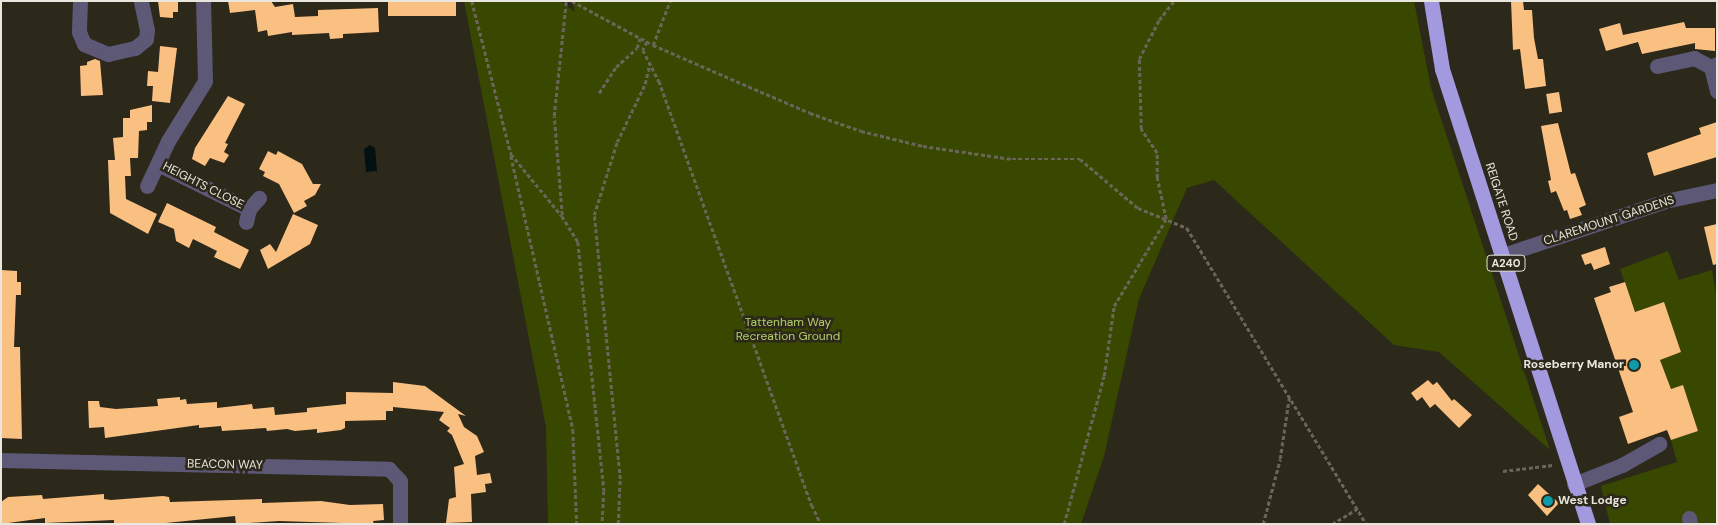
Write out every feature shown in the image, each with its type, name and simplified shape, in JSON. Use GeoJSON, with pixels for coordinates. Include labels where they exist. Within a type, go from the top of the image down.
{"type":"FeatureCollection","features":[{"type":"Feature","properties":{"kind":"highway","name":"REIGATE ROAD"},"geometry":{"type":"LineString","coordinates":[[1431,1],[1442,69],[1588,524]]}},
{"type":"Feature","properties":{"kind":"street"},"geometry":{"type":"LineString","coordinates":[[80,1],[79,32],[84,44],[108,54],[135,48],[146,39],[147,30],[141,1]]}},
{"type":"Feature","properties":{"kind":"street","name":"HEIGHTS CLOSE"},"geometry":{"type":"LineString","coordinates":[[147,186],[205,81],[203,1]]}},
{"type":"Feature","properties":{"kind":"street"},"geometry":{"type":"LineString","coordinates":[[1657,66],[1694,58],[1714,66],[1717,91]]}},
{"type":"Feature","properties":{"kind":"street","name":"HEIGHTS CLOSE"},"geometry":{"type":"LineString","coordinates":[[158,164],[251,210]]}},
{"type":"Feature","properties":{"kind":"street","name":"CLAREMOUNT GARDENS"},"geometry":{"type":"LineString","coordinates":[[1503,255],[1665,201],[1717,190]]}},
{"type":"Feature","properties":{"kind":"street"},"geometry":{"type":"LineString","coordinates":[[1574,484],[1622,464],[1659,444]]}},
{"type":"Feature","properties":{"kind":"street","name":"BEACON WAY"},"geometry":{"type":"LineString","coordinates":[[1,460],[389,469],[400,481],[400,524]]}},
{"type":"Feature","properties":{"kind":"path"},"geometry":{"type":"LineString","coordinates":[[472,1],[511,154],[573,430],[577,524]]}},
{"type":"Feature","properties":{"kind":"path"},"geometry":{"type":"LineString","coordinates":[[562,216],[554,116],[566,1]]}},
{"type":"Feature","properties":{"kind":"path"},"geometry":{"type":"LineString","coordinates":[[572,1],[653,45],[810,113],[861,131],[923,146],[1012,159],[1080,159],[1138,208],[1187,228],[1366,524]]}},
{"type":"Feature","properties":{"kind":"path"},"geometry":{"type":"LineString","coordinates":[[653,45],[670,1]]}},
{"type":"Feature","properties":{"kind":"path"},"geometry":{"type":"LineString","coordinates":[[1064,524],[1104,376],[1114,306],[1166,219],[1157,178],[1157,153],[1141,129],[1139,59],[1159,20],[1174,1]]}},
{"type":"Feature","properties":{"kind":"path"},"geometry":{"type":"LineString","coordinates":[[599,93],[616,67],[637,48],[640,38]]}},
{"type":"Feature","properties":{"kind":"path"},"geometry":{"type":"LineString","coordinates":[[647,42],[644,50],[812,505],[821,524]]}},
{"type":"Feature","properties":{"kind":"path"},"geometry":{"type":"LineString","coordinates":[[618,524],[620,479],[594,215],[617,142],[645,84],[650,63]]}},
{"type":"Feature","properties":{"kind":"path"},"geometry":{"type":"LineString","coordinates":[[511,154],[562,216],[578,242],[604,491],[602,524]]}},
{"type":"Feature","properties":{"kind":"path"},"geometry":{"type":"LineString","coordinates":[[1263,524],[1280,458],[1289,397]]}},
{"type":"Feature","properties":{"kind":"path"},"geometry":{"type":"LineString","coordinates":[[1503,471],[1553,466]]}},
{"type":"Feature","properties":{"kind":"path"},"geometry":{"type":"LineString","coordinates":[[1332,524],[1358,509]]}},
{"type":"Feature","properties":{"kind":"green space","name":"Tattenham Way Recreation Ground"},"geometry":{"type":"Polygon","coordinates":[[[464,1],[560,1],[575,12],[572,1],[1414,1],[1431,88],[1550,450],[1439,352],[1394,345],[1214,180],[1187,188],[1139,299],[1104,456],[1081,524],[548,524],[546,427],[464,1]]]}},
{"type":"Feature","properties":{"kind":"green space"},"geometry":{"type":"Polygon","coordinates":[[[1668,251],[1679,280],[1712,270],[1717,300],[1717,524],[1610,524],[1601,486],[1677,462],[1671,440],[1698,431],[1683,385],[1671,389],[1660,360],[1681,352],[1664,303],[1635,312],[1620,269],[1668,251]]]}},
{"type":"Feature","properties":{"kind":"shaded area"},"geometry":{"type":"Polygon","coordinates":[[[370,145],[375,148],[377,171],[366,172],[364,149],[370,145]]]}},
{"type":"Feature","properties":{"kind":"building"},"geometry":{"type":"Polygon","coordinates":[[[158,1],[178,1],[178,12],[173,12],[173,18],[160,17],[158,1]]]}},
{"type":"Feature","properties":{"kind":"building"},"geometry":{"type":"Polygon","coordinates":[[[228,1],[271,1],[275,7],[293,4],[295,17],[318,16],[318,10],[378,8],[379,32],[343,34],[343,38],[330,39],[329,33],[292,35],[292,32],[268,36],[267,30],[258,32],[255,10],[230,13],[228,1]]]}},
{"type":"Feature","properties":{"kind":"building"},"geometry":{"type":"Polygon","coordinates":[[[388,1],[456,1],[456,16],[388,16],[388,1]]]}},
{"type":"Feature","properties":{"kind":"building"},"geometry":{"type":"Polygon","coordinates":[[[1511,1],[1523,1],[1524,10],[1532,10],[1534,38],[1538,59],[1543,59],[1546,86],[1525,89],[1520,49],[1513,50],[1511,1]]]}},
{"type":"Feature","properties":{"kind":"building"},"geometry":{"type":"Polygon","coordinates":[[[1684,22],[1686,28],[1715,28],[1715,51],[1695,49],[1695,43],[1642,54],[1638,42],[1606,51],[1599,29],[1620,23],[1623,35],[1684,22]]]}},
{"type":"Feature","properties":{"kind":"building"},"geometry":{"type":"Polygon","coordinates":[[[160,46],[177,48],[170,103],[152,101],[153,86],[147,86],[148,71],[158,72],[160,46]]]}},
{"type":"Feature","properties":{"kind":"building"},"geometry":{"type":"Polygon","coordinates":[[[95,59],[100,61],[103,95],[81,96],[80,66],[87,65],[87,62],[95,59]]]}},
{"type":"Feature","properties":{"kind":"building"},"geometry":{"type":"Polygon","coordinates":[[[1559,92],[1562,112],[1549,114],[1546,94],[1559,92]]]}},
{"type":"Feature","properties":{"kind":"building"},"geometry":{"type":"Polygon","coordinates":[[[228,96],[245,104],[225,143],[228,144],[224,152],[229,155],[224,163],[210,158],[205,166],[192,159],[195,148],[228,96]]]}},
{"type":"Feature","properties":{"kind":"building"},"geometry":{"type":"Polygon","coordinates":[[[152,105],[152,122],[147,122],[147,130],[139,131],[138,158],[130,158],[131,176],[125,176],[126,199],[157,214],[148,234],[110,213],[108,160],[115,160],[113,138],[123,137],[123,118],[130,118],[130,110],[152,105]]]}},
{"type":"Feature","properties":{"kind":"building"},"geometry":{"type":"Polygon","coordinates":[[[1717,122],[1717,157],[1654,176],[1647,153],[1701,134],[1699,128],[1717,122]]]}},
{"type":"Feature","properties":{"kind":"building"},"geometry":{"type":"Polygon","coordinates":[[[1558,123],[1571,174],[1575,173],[1586,205],[1579,208],[1582,215],[1570,219],[1567,210],[1564,211],[1556,191],[1551,193],[1548,181],[1551,180],[1541,126],[1558,123]]]}},
{"type":"Feature","properties":{"kind":"building"},"geometry":{"type":"Polygon","coordinates":[[[268,151],[276,155],[278,151],[302,164],[313,184],[321,184],[315,195],[304,201],[307,206],[294,213],[279,184],[263,176],[265,172],[259,169],[268,151]]]}},
{"type":"Feature","properties":{"kind":"building"},"geometry":{"type":"Polygon","coordinates":[[[167,203],[216,227],[214,232],[249,250],[240,269],[214,257],[217,251],[193,239],[189,248],[176,241],[174,229],[158,222],[167,203]]]}},
{"type":"Feature","properties":{"kind":"building"},"geometry":{"type":"Polygon","coordinates":[[[293,214],[318,225],[310,244],[268,269],[260,250],[270,244],[276,252],[293,214]]]}},
{"type":"Feature","properties":{"kind":"building"},"geometry":{"type":"Polygon","coordinates":[[[1717,224],[1717,264],[1713,265],[1704,227],[1717,224]]]}},
{"type":"Feature","properties":{"kind":"building"},"geometry":{"type":"Polygon","coordinates":[[[1605,247],[1610,264],[1594,270],[1591,263],[1585,265],[1581,255],[1605,247]]]}},
{"type":"Feature","properties":{"kind":"building"},"geometry":{"type":"Polygon","coordinates":[[[1,270],[17,271],[17,282],[21,282],[21,295],[16,295],[14,347],[20,347],[22,439],[1,438],[1,270]]]}},
{"type":"Feature","properties":{"kind":"building","name":"Roseberry Manor"},"geometry":{"type":"Polygon","coordinates":[[[1625,282],[1635,312],[1664,302],[1681,352],[1660,360],[1671,389],[1683,385],[1698,431],[1671,440],[1667,430],[1628,444],[1619,417],[1633,412],[1594,298],[1611,292],[1609,287],[1625,282]]]}},
{"type":"Feature","properties":{"kind":"building"},"geometry":{"type":"Polygon","coordinates":[[[1428,380],[1433,385],[1437,382],[1452,401],[1454,399],[1472,415],[1459,428],[1435,404],[1430,408],[1422,397],[1417,401],[1411,393],[1428,380]]]}},
{"type":"Feature","properties":{"kind":"building"},"geometry":{"type":"Polygon","coordinates":[[[393,382],[425,386],[466,416],[458,414],[464,427],[477,436],[484,452],[475,456],[477,475],[490,473],[492,483],[485,484],[486,492],[471,494],[472,522],[446,523],[449,499],[456,497],[454,467],[464,464],[452,435],[447,431],[450,428],[439,420],[444,412],[393,407],[393,411],[386,411],[386,420],[345,421],[345,428],[341,430],[317,433],[317,429],[267,431],[266,428],[222,431],[221,426],[199,428],[199,425],[105,438],[104,427],[89,428],[88,401],[99,401],[100,407],[116,409],[158,406],[157,399],[180,397],[180,400],[186,399],[187,404],[217,402],[217,408],[252,404],[253,409],[274,407],[275,415],[307,412],[307,408],[346,404],[346,392],[393,393],[393,382]]]}},
{"type":"Feature","properties":{"kind":"building","name":"West Lodge"},"geometry":{"type":"Polygon","coordinates":[[[1538,484],[1559,503],[1547,516],[1528,495],[1538,484]]]}},
{"type":"Feature","properties":{"kind":"building"},"geometry":{"type":"Polygon","coordinates":[[[104,494],[104,499],[111,500],[163,496],[169,497],[170,502],[262,499],[262,503],[321,501],[350,505],[383,504],[384,520],[373,521],[374,524],[279,521],[236,524],[235,516],[156,524],[114,524],[114,520],[45,523],[45,518],[1,524],[1,502],[8,497],[42,495],[43,499],[104,494]]]}},
{"type":"Feature","properties":{"kind":"place","name":"Roseberry Manor"},"geometry":{"type":"Point","coordinates":[1634,365]}},
{"type":"Feature","properties":{"kind":"place","name":"West Lodge"},"geometry":{"type":"Point","coordinates":[1548,501]}}]}
